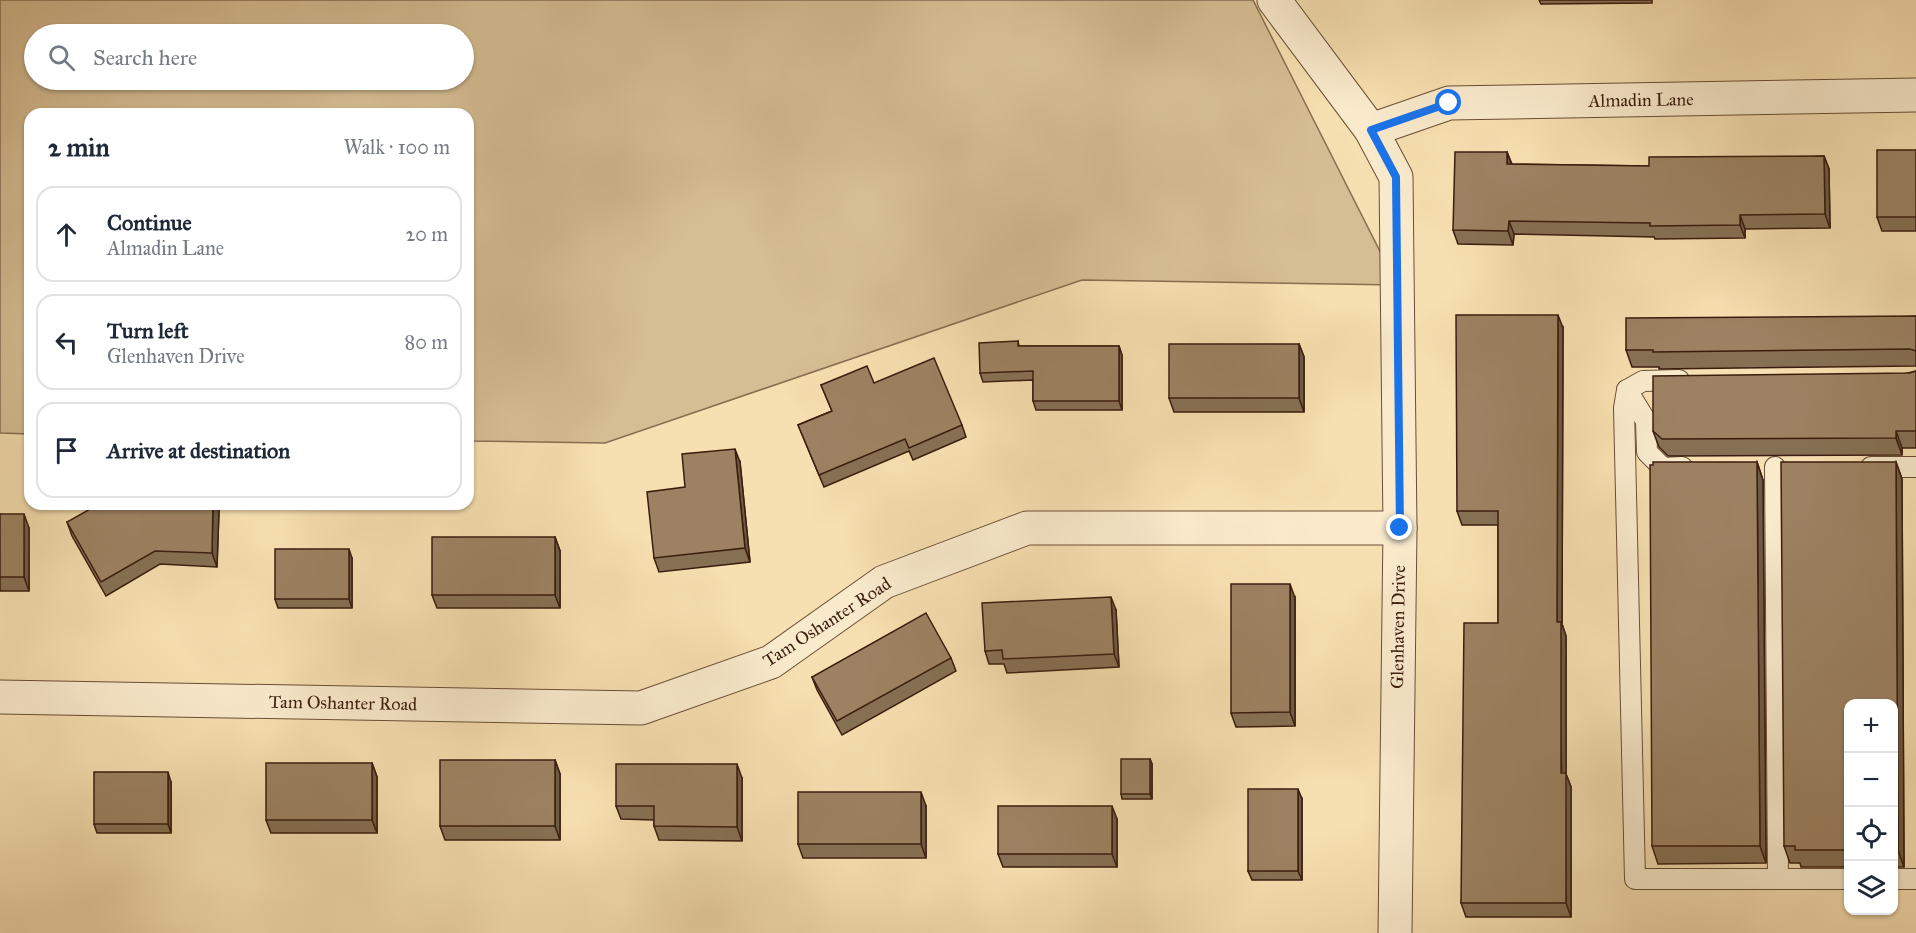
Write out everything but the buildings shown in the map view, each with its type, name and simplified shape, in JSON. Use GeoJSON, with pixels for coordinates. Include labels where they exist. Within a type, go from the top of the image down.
{"type":"FeatureCollection","features":[{"type":"Feature","properties":{"kind":"street","name":"Glenhaven Drive"},"geometry":{"type":"LineString","coordinates":[[1274,0],[1371,130],[1396,177],[1400,528],[1395,933]]}},
{"type":"Feature","properties":{"kind":"street","name":"Almadin Lane"},"geometry":{"type":"LineString","coordinates":[[1371,130],[1449,103],[1916,95]]}},
{"type":"Feature","properties":{"kind":"street","name":"Tam Oshanter Road"},"geometry":{"type":"LineString","coordinates":[[0,697],[641,708],[771,662],[884,582],[1027,528],[1400,528]]}},
{"type":"Feature","properties":{"kind":"lane"},"geometry":{"type":"LineString","coordinates":[[1627,390],[1643,381],[1702,380]]}},
{"type":"Feature","properties":{"kind":"lane"},"geometry":{"type":"LineString","coordinates":[[1627,390],[1646,421],[1647,452],[1663,468],[1696,467]]}},
{"type":"Feature","properties":{"kind":"lane"},"geometry":{"type":"LineString","coordinates":[[1627,390],[1624,408],[1635,879],[1844,879]]}},
{"type":"Feature","properties":{"kind":"lane"},"geometry":{"type":"LineString","coordinates":[[1857,467],[1916,466]]}},
{"type":"Feature","properties":{"kind":"lane"},"geometry":{"type":"LineString","coordinates":[[1752,467],[1798,467]]}},
{"type":"Feature","properties":{"kind":"lane"},"geometry":{"type":"LineString","coordinates":[[1775,467],[1778,879]]}},
{"type":"Feature","properties":{"kind":"lane"},"geometry":{"type":"LineString","coordinates":[[1898,879],[1916,879]]}},
{"type":"Feature","properties":{"kind":"shaded area"},"geometry":{"type":"Polygon","coordinates":[[[0,0],[1253,0],[1397,285],[1082,280],[605,443],[474,441],[474,108],[24,108],[24,434],[0,433],[0,0]]]}},
{"type":"Feature","properties":{"kind":"route"},"geometry":{"type":"LineString","coordinates":[[1400,528],[1396,177],[1371,130],[1449,103]]}}]}
